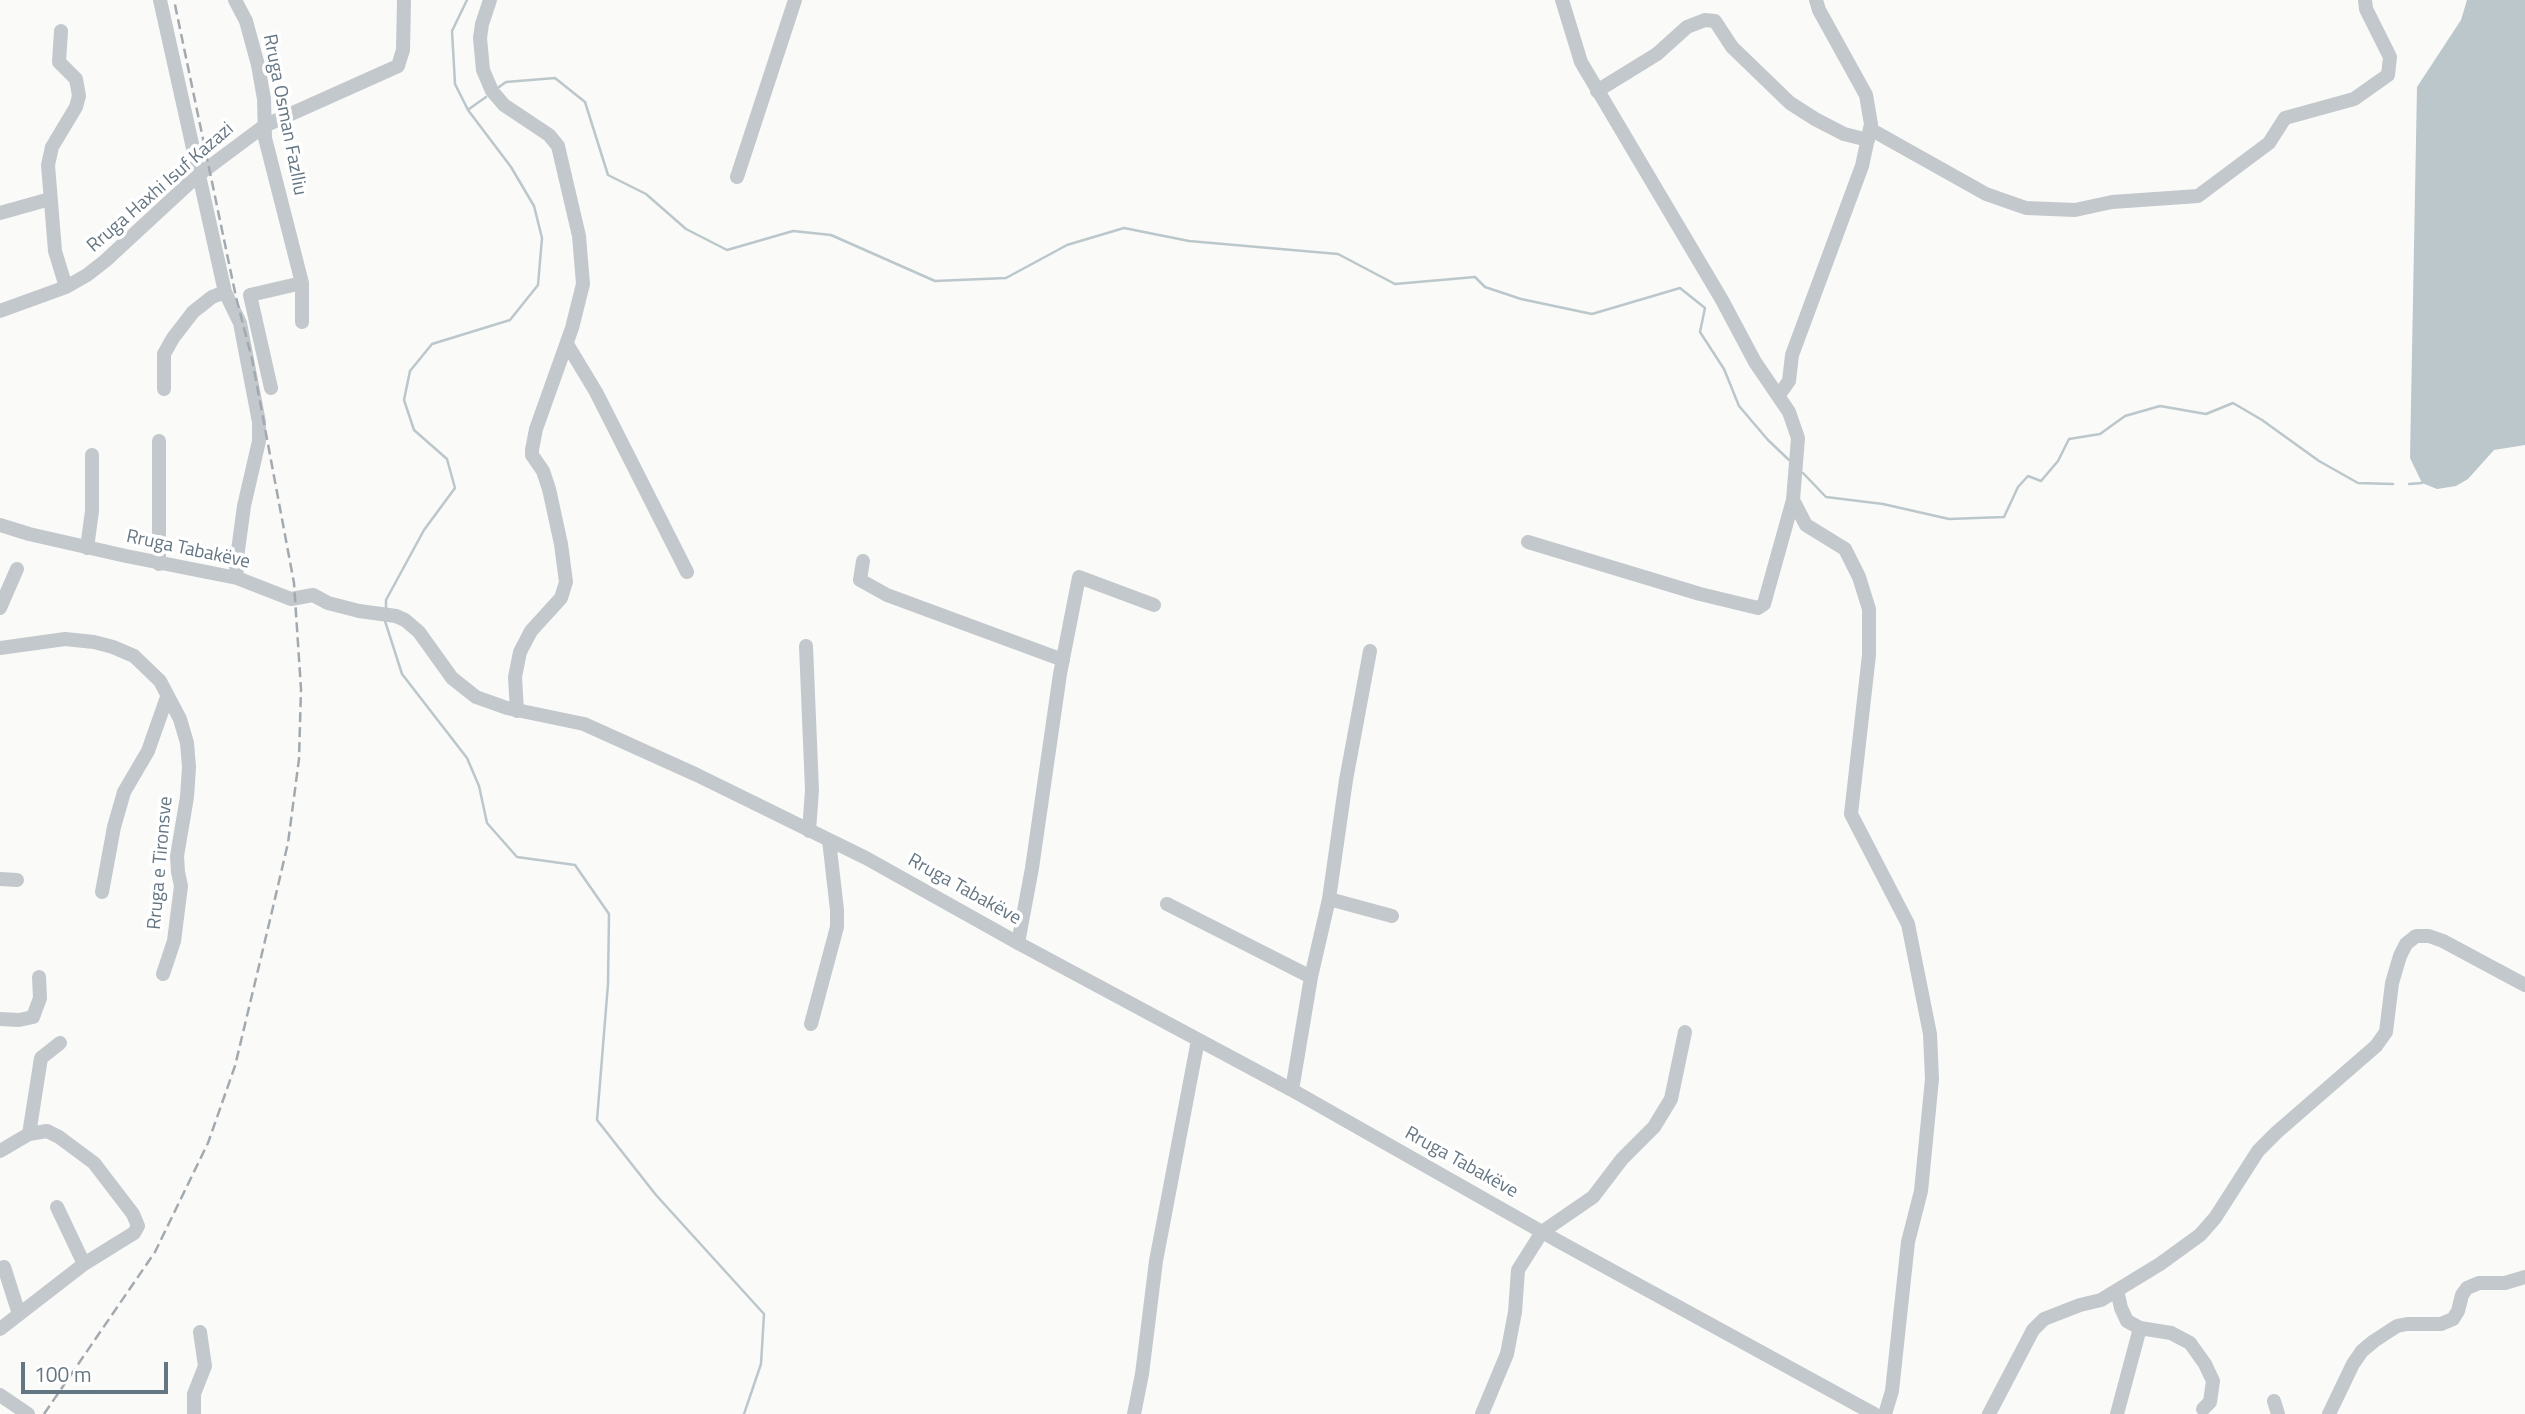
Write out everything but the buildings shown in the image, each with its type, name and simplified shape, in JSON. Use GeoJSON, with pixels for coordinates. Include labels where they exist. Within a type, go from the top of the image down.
{"type":"FeatureCollection","features":[{"type":"Feature","properties":{"kind":"street"},"geometry":{"type":"LineString","coordinates":[[160,0],[197,176],[225,292],[240,324],[260,433],[254,472],[244,506],[236,565],[237,578]]}},
{"type":"Feature","properties":{"kind":"street","name":"Rruga Osman Fazlliu"},"geometry":{"type":"LineString","coordinates":[[235,0],[246,21],[258,65],[264,99],[267,149],[302,283],[302,322]]}},
{"type":"Feature","properties":{"kind":"street","name":"Rruga Haxhi Isuf Kazazi"},"geometry":{"type":"LineString","coordinates":[[0,311],[66,287],[105,261],[197,176],[264,126],[398,66],[403,50],[404,0]]}},
{"type":"Feature","properties":{"kind":"street"},"geometry":{"type":"LineString","coordinates":[[490,0],[482,24],[479,48],[486,81],[504,105],[549,135],[561,153],[579,236],[583,284],[567,344],[539,418],[532,450],[549,489],[566,582],[561,598],[531,631],[520,652],[515,677],[517,710]]}},
{"type":"Feature","properties":{"kind":"street"},"geometry":{"type":"LineString","coordinates":[[737,177],[795,0]]}},
{"type":"Feature","properties":{"kind":"street"},"geometry":{"type":"LineString","coordinates":[[1528,542],[1700,594],[1758,608],[1764,604],[1793,500],[1798,438],[1789,412],[1755,362],[1723,300],[1581,62],[1562,0]]}},
{"type":"Feature","properties":{"kind":"street"},"geometry":{"type":"LineString","coordinates":[[1779,395],[1789,381],[1792,355],[1810,300],[1841,226],[1862,166],[1871,124],[1866,95],[1816,0]]}},
{"type":"Feature","properties":{"kind":"street"},"geometry":{"type":"LineString","coordinates":[[1597,91],[1657,54],[1687,27],[1704,20],[1715,20],[1732,47],[1790,103],[1844,134],[1869,135],[1986,194],[2026,208],[2075,210],[2112,202],[2199,196],[2269,143],[2285,118],[2354,99],[2388,75],[2390,57],[2366,9],[2365,0]]}},
{"type":"Feature","properties":{"kind":"street"},"geometry":{"type":"LineString","coordinates":[[61,32],[59,62],[76,79],[79,96],[76,107],[52,147],[48,165],[55,251],[66,287]]}},
{"type":"Feature","properties":{"kind":"street"},"geometry":{"type":"LineString","coordinates":[[0,213],[50,199]]}},
{"type":"Feature","properties":{"kind":"street"},"geometry":{"type":"LineString","coordinates":[[271,388],[250,295],[302,283]]}},
{"type":"Feature","properties":{"kind":"street"},"geometry":{"type":"LineString","coordinates":[[164,389],[164,354],[173,338],[193,313],[212,297],[225,292]]}},
{"type":"Feature","properties":{"kind":"street"},"geometry":{"type":"LineString","coordinates":[[567,344],[596,392],[687,572]]}},
{"type":"Feature","properties":{"kind":"street"},"geometry":{"type":"LineString","coordinates":[[159,441],[159,564]]}},
{"type":"Feature","properties":{"kind":"street"},"geometry":{"type":"LineString","coordinates":[[88,548],[92,511],[92,455]]}},
{"type":"Feature","properties":{"kind":"street"},"geometry":{"type":"LineString","coordinates":[[1793,500],[1806,525],[1845,549],[1859,577],[1868,609],[1869,655],[1851,814],[1908,924],[1930,1034],[1932,1079],[1920,1191],[1908,1242],[1892,1391],[1885,1414]]}},
{"type":"Feature","properties":{"kind":"street","name":"Rruga Tabakëve"},"geometry":{"type":"LineString","coordinates":[[0,525],[159,564],[237,578],[290,599],[313,595],[344,607],[392,615],[405,620],[419,632],[452,678],[464,689],[490,703],[584,724],[697,775],[866,858],[1017,943],[1292,1090],[1542,1232],[1874,1414]]}},
{"type":"Feature","properties":{"kind":"street"},"geometry":{"type":"LineString","coordinates":[[863,561],[860,580],[887,595],[1063,660]]}},
{"type":"Feature","properties":{"kind":"street"},"geometry":{"type":"LineString","coordinates":[[0,608],[17,569]]}},
{"type":"Feature","properties":{"kind":"street"},"geometry":{"type":"LineString","coordinates":[[1017,943],[1021,932],[1063,660],[1079,577],[1154,605]]}},
{"type":"Feature","properties":{"kind":"street","name":"Rruga e Tironsve"},"geometry":{"type":"LineString","coordinates":[[0,648],[65,639],[113,647],[134,656],[160,681],[180,719],[187,743],[189,767],[177,856],[181,886],[174,941],[163,974]]}},
{"type":"Feature","properties":{"kind":"street"},"geometry":{"type":"LineString","coordinates":[[806,646],[812,790],[809,831]]}},
{"type":"Feature","properties":{"kind":"street"},"geometry":{"type":"LineString","coordinates":[[1292,1090],[1311,977],[1329,899],[1346,780],[1370,651]]}},
{"type":"Feature","properties":{"kind":"street"},"geometry":{"type":"LineString","coordinates":[[102,892],[114,827],[124,792],[148,751],[167,697]]}},
{"type":"Feature","properties":{"kind":"street"},"geometry":{"type":"LineString","coordinates":[[811,1024],[836,927],[837,910],[829,840]]}},
{"type":"Feature","properties":{"kind":"street"},"geometry":{"type":"LineString","coordinates":[[0,879],[17,880]]}},
{"type":"Feature","properties":{"kind":"street"},"geometry":{"type":"LineString","coordinates":[[1329,899],[1392,916]]}},
{"type":"Feature","properties":{"kind":"street"},"geometry":{"type":"LineString","coordinates":[[1167,904],[1311,977]]}},
{"type":"Feature","properties":{"kind":"street"},"geometry":{"type":"LineString","coordinates":[[1989,1414],[2034,1330],[2044,1319],[2101,1300],[2160,1264],[2200,1234],[2215,1218],[2267,1142],[2376,1046],[2386,1032],[2392,984],[2406,944],[2416,936],[2429,936],[2525,985]]}},
{"type":"Feature","properties":{"kind":"street"},"geometry":{"type":"LineString","coordinates":[[0,1019],[19,1020],[33,1017],[40,998],[39,977]]}},
{"type":"Feature","properties":{"kind":"street"},"geometry":{"type":"LineString","coordinates":[[1482,1414],[1507,1354],[1515,1312],[1518,1270],[1542,1232],[1593,1198],[1622,1159],[1654,1128],[1671,1099],[1685,1032]]}},
{"type":"Feature","properties":{"kind":"street"},"geometry":{"type":"LineString","coordinates":[[1134,1414],[1142,1374],[1156,1261],[1198,1040]]}},
{"type":"Feature","properties":{"kind":"street"},"geometry":{"type":"LineString","coordinates":[[29,1134],[41,1058],[60,1043]]}},
{"type":"Feature","properties":{"kind":"street"},"geometry":{"type":"LineString","coordinates":[[0,1151],[29,1134],[47,1131],[59,1137],[106,1177],[137,1222],[134,1233],[84,1264],[1,1326]]}},
{"type":"Feature","properties":{"kind":"street"},"geometry":{"type":"LineString","coordinates":[[57,1207],[84,1264]]}},
{"type":"Feature","properties":{"kind":"street"},"geometry":{"type":"LineString","coordinates":[[4,1267],[19,1314]]}},
{"type":"Feature","properties":{"kind":"street"},"geometry":{"type":"LineString","coordinates":[[2329,1414],[2353,1364],[2362,1351],[2374,1341],[2397,1326],[2441,1324],[2453,1319],[2467,1288],[2479,1283],[2505,1283],[2525,1277]]}},
{"type":"Feature","properties":{"kind":"street"},"geometry":{"type":"LineString","coordinates":[[2117,1290],[2127,1321],[2140,1328],[2171,1333],[2190,1343],[2213,1381],[2210,1402],[2203,1409]]}},
{"type":"Feature","properties":{"kind":"street"},"geometry":{"type":"LineString","coordinates":[[2117,1414],[2140,1328]]}},
{"type":"Feature","properties":{"kind":"street"},"geometry":{"type":"LineString","coordinates":[[194,1414],[194,1394],[205,1366],[200,1332]]}},
{"type":"Feature","properties":{"kind":"street"},"geometry":{"type":"LineString","coordinates":[[0,1395],[28,1414]]}},
{"type":"Feature","properties":{"kind":"shaded area"},"geometry":{"type":"Polygon","coordinates":[[[2467,0],[2525,0],[2525,445],[2494,450],[2468,479],[2456,486],[2437,489],[2422,483],[2410,458],[2417,87],[2461,20],[2467,0]]]}},
{"type":"Feature","properties":{"kind":"waterway"},"geometry":{"type":"LineString","coordinates":[[386,611],[386,600],[424,530],[455,488],[447,459],[414,430],[404,400],[410,371],[432,344],[510,320],[538,285],[542,238],[534,206],[511,167],[468,110],[455,84],[452,31],[467,0]]}},
{"type":"Feature","properties":{"kind":"waterway"},"geometry":{"type":"LineString","coordinates":[[499,87],[506,82],[555,78],[585,102],[608,175],[646,194],[686,229],[727,250],[793,231],[831,235],[935,281],[1006,278],[1067,245],[1124,228],[1189,241],[1338,254],[1395,284],[1475,277],[1485,287],[1521,299],[1592,314],[1680,288],[1705,308],[1700,332],[1724,369],[1739,406],[1789,460]]}},
{"type":"Feature","properties":{"kind":"waterway"},"geometry":{"type":"LineString","coordinates":[[469,109],[486,97]]}},
{"type":"Feature","properties":{"kind":"waterway"},"geometry":{"type":"LineString","coordinates":[[1803,473],[1826,497],[1883,504],[1949,519],[2004,517],[2018,487],[2028,476],[2041,481],[2058,461],[2069,439],[2100,434],[2125,416],[2160,406],[2206,414],[2233,403],[2262,420],[2319,461],[2358,483],[2393,484]]}},
{"type":"Feature","properties":{"kind":"waterway"},"geometry":{"type":"LineString","coordinates":[[2409,484],[2422,483]]}},
{"type":"Feature","properties":{"kind":"waterway"},"geometry":{"type":"LineString","coordinates":[[385,621],[402,674],[467,758],[479,786],[487,823],[517,857],[575,865],[609,914],[608,984],[597,1120],[656,1195],[764,1314],[761,1364],[744,1414]]}},
{"type":"Feature","properties":{"kind":"railway"},"geometry":{"type":"LineString","coordinates":[[44,1414],[155,1252],[208,1143],[235,1066],[269,924],[288,843],[299,759],[301,689],[294,583],[252,359],[236,297],[174,0]]}}]}
